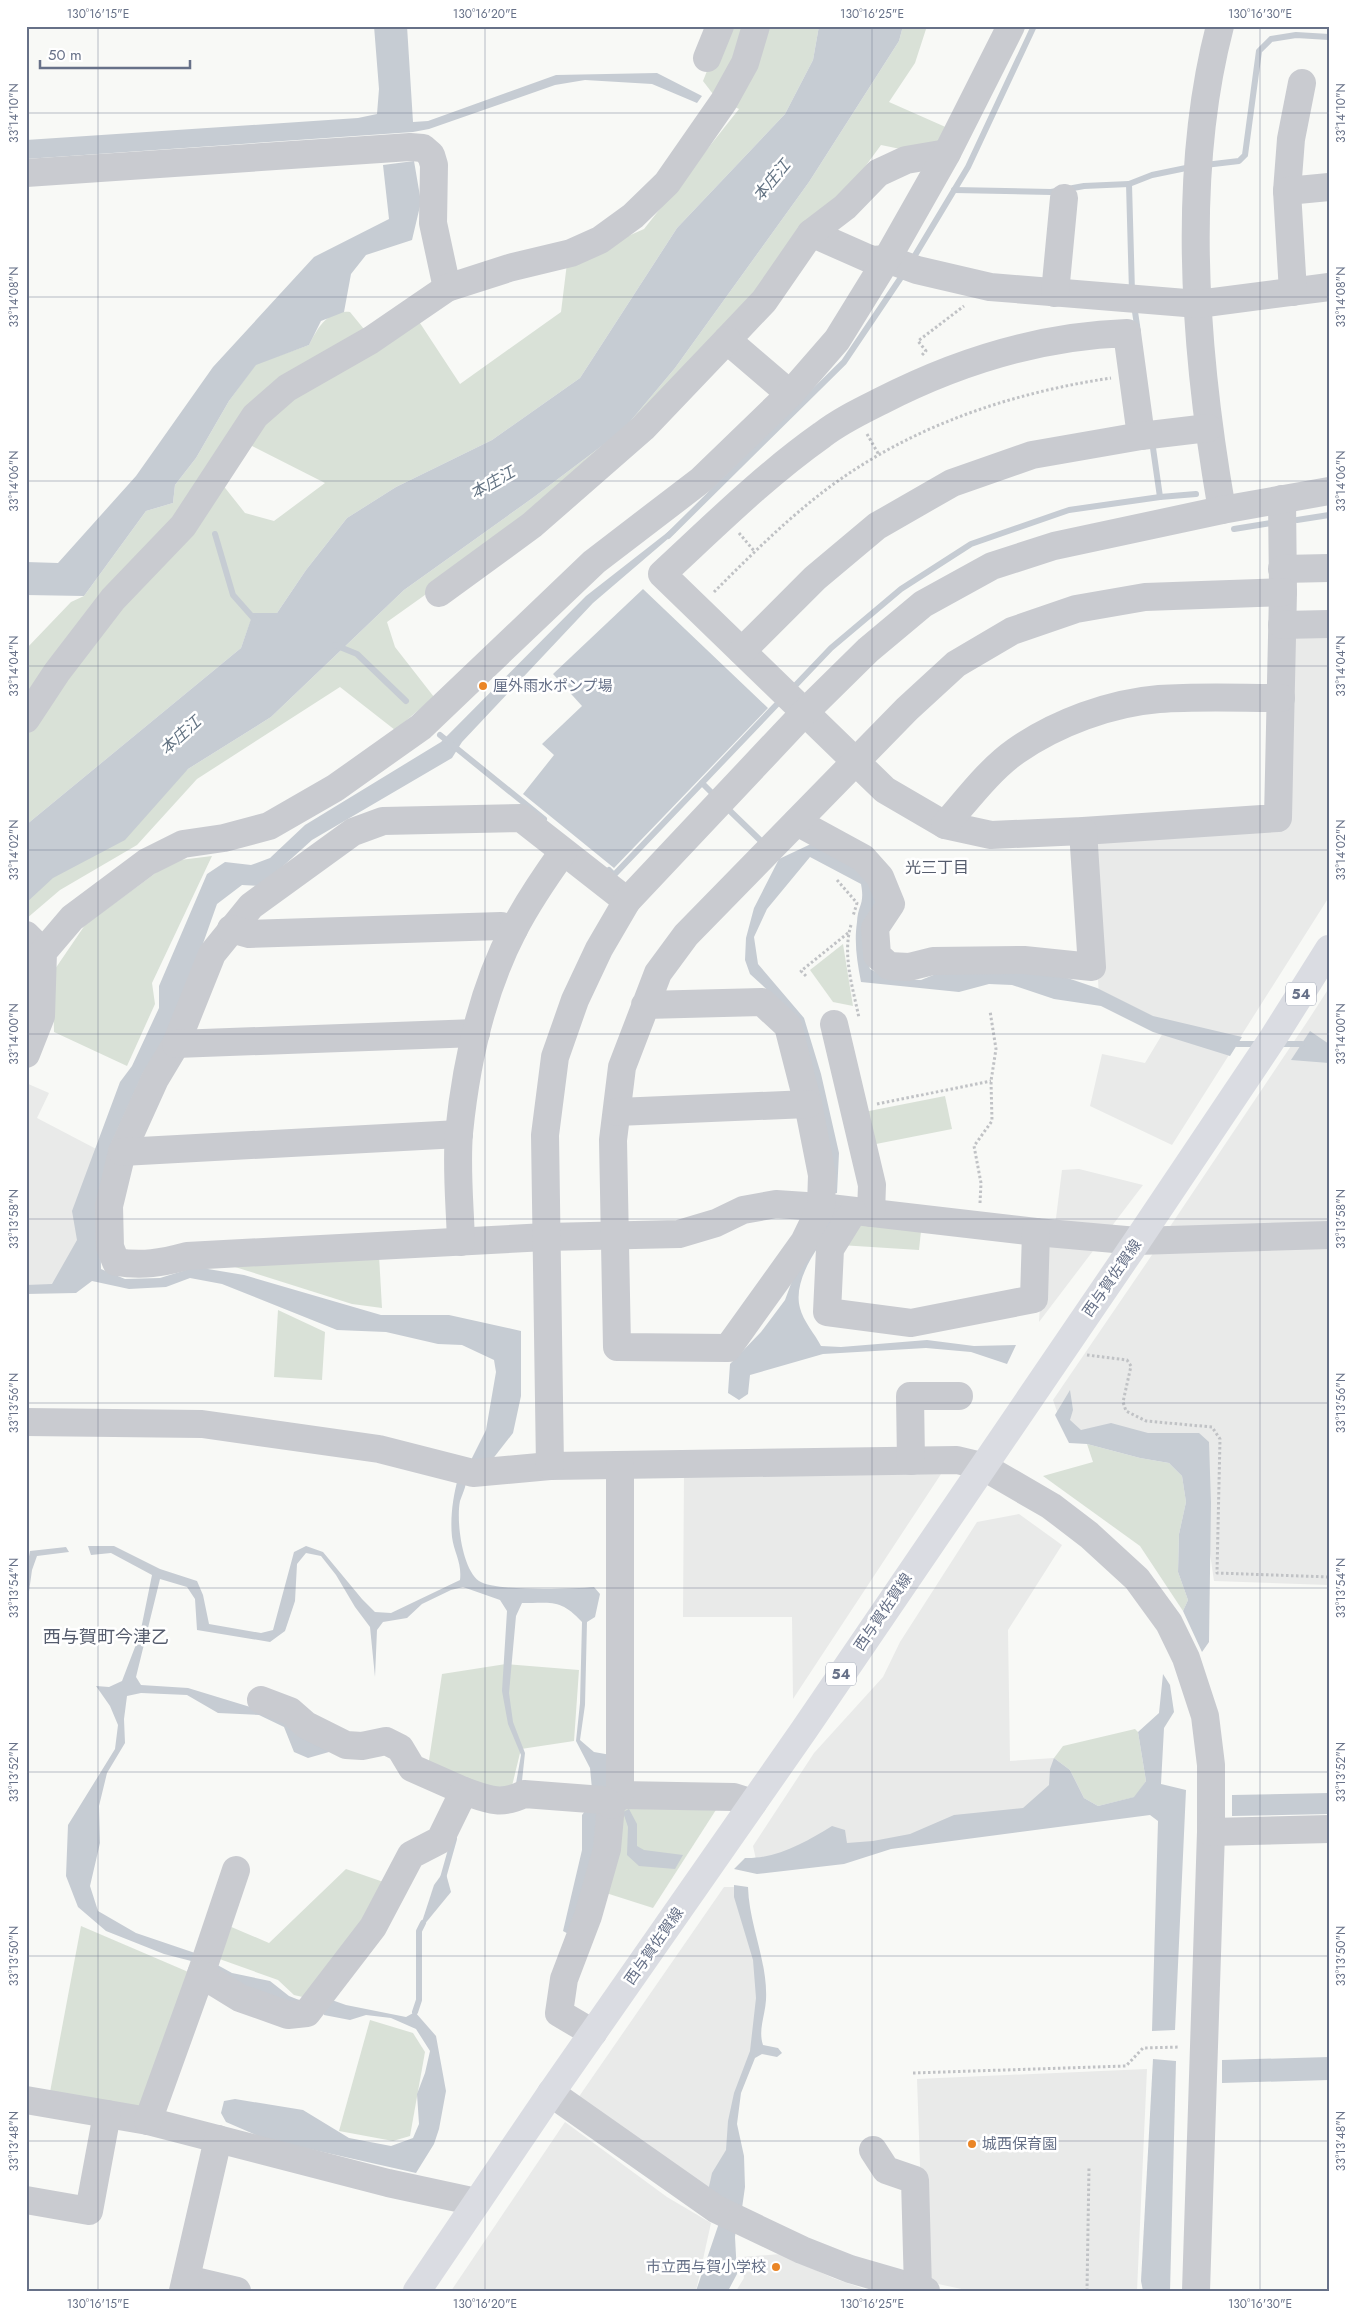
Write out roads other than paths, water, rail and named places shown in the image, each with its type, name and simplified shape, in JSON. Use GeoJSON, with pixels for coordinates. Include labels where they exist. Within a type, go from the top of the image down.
{"type":"FeatureCollection","features":[{"type":"Feature","properties":{"kind":"main road","name":"西与賀佐賀線"},"geometry":{"type":"LineString","coordinates":[[416,2291],[753,1803],[1137,1241],[1267,1047],[1329,949]]}},
{"type":"Feature","properties":{"kind":"street"},"geometry":{"type":"LineString","coordinates":[[707,58],[720,26]]}},
{"type":"Feature","properties":{"kind":"street"},"geometry":{"type":"LineString","coordinates":[[26,718],[57,672],[113,599],[183,526],[255,416],[287,388],[371,340],[447,288],[509,268],[570,253],[600,240],[633,216],[667,183],[724,101],[745,63],[756,26]]}},
{"type":"Feature","properties":{"kind":"street"},"geometry":{"type":"LineString","coordinates":[[26,1054],[41,1016],[34,942],[72,918],[147,862],[183,844],[224,838],[269,826],[335,788],[421,727],[594,562],[701,480],[790,394],[901,264],[947,153],[1011,26]]}},
{"type":"Feature","properties":{"kind":"street"},"geometry":{"type":"LineString","coordinates":[[1220,26],[1212,56],[1197,155],[1198,304],[1208,428],[1222,510]]}},
{"type":"Feature","properties":{"kind":"street"},"geometry":{"type":"LineString","coordinates":[[1293,292],[1287,191],[1291,140],[1302,83]]}},
{"type":"Feature","properties":{"kind":"street"},"geometry":{"type":"LineString","coordinates":[[26,172],[410,147],[423,148],[431,155],[434,165],[433,223],[447,288]]}},
{"type":"Feature","properties":{"kind":"street"},"geometry":{"type":"LineString","coordinates":[[439,594],[532,525],[643,428],[764,301],[811,233],[845,207],[878,173],[906,160],[947,153]]}},
{"type":"Feature","properties":{"kind":"street"},"geometry":{"type":"LineString","coordinates":[[1287,191],[1329,187]]}},
{"type":"Feature","properties":{"kind":"street"},"geometry":{"type":"LineString","coordinates":[[1055,293],[1064,198]]}},
{"type":"Feature","properties":{"kind":"street"},"geometry":{"type":"LineString","coordinates":[[811,233],[872,260],[901,264],[990,287],[1198,304],[1329,287]]}},
{"type":"Feature","properties":{"kind":"street"},"geometry":{"type":"LineString","coordinates":[[1148,435],[1134,376],[1127,333],[1037,344],[966,363],[908,387],[855,414],[822,434],[747,495],[662,574],[885,790],[945,825],[991,835],[1278,818],[1282,625],[1282,499]]}},
{"type":"Feature","properties":{"kind":"street"},"geometry":{"type":"LineString","coordinates":[[727,340],[790,394]]}},
{"type":"Feature","properties":{"kind":"street"},"geometry":{"type":"LineString","coordinates":[[742,651],[815,578],[876,526],[952,483],[1032,455],[1148,435],[1208,428]]}},
{"type":"Feature","properties":{"kind":"street"},"geometry":{"type":"LineString","coordinates":[[550,1466],[545,1135],[555,1058],[575,1000],[599,949],[627,901],[792,699],[868,650],[923,604],[992,566],[1054,546],[1222,510],[1329,491]]}},
{"type":"Feature","properties":{"kind":"street"},"geometry":{"type":"LineString","coordinates":[[834,1024],[872,1185],[804,1242],[728,1348],[617,1347],[613,1140],[622,1067],[658,973],[686,935],[907,709],[956,664],[1012,631],[1076,609],[1145,598],[1282,581],[1329,568]]}},
{"type":"Feature","properties":{"kind":"street"},"geometry":{"type":"LineString","coordinates":[[1282,625],[1329,624]]}},
{"type":"Feature","properties":{"kind":"street"},"geometry":{"type":"LineString","coordinates":[[945,825],[982,784],[1016,752],[1054,729],[1103,710],[1158,699],[1281,698]]}},
{"type":"Feature","properties":{"kind":"street"},"geometry":{"type":"LineString","coordinates":[[627,901],[521,818],[383,821],[353,832],[251,906],[230,929],[212,954],[176,1044],[155,1079],[122,1152],[110,1206],[110,1247],[116,1262],[133,1265],[156,1264],[187,1256],[546,1237],[614,1237],[679,1234],[716,1223],[743,1210],[776,1204],[1137,1241],[1329,1235]]}},
{"type":"Feature","properties":{"kind":"street"},"geometry":{"type":"LineString","coordinates":[[797,822],[862,858],[880,877],[891,904],[875,928],[876,955],[889,966],[909,967],[933,961],[1024,960],[1092,966],[1083,831]]}},
{"type":"Feature","properties":{"kind":"street"},"geometry":{"type":"LineString","coordinates":[[461,1242],[459,1134],[476,1033],[492,978],[514,929],[540,885],[563,852]]}},
{"type":"Feature","properties":{"kind":"street"},"geometry":{"type":"LineString","coordinates":[[230,929],[249,934],[501,926],[514,929]]}},
{"type":"Feature","properties":{"kind":"street"},"geometry":{"type":"LineString","coordinates":[[645,1005],[762,1002],[788,1026],[808,1104],[822,1175],[843,1210],[830,1249],[827,1312],[911,1323],[1034,1299],[1036,1232]]}},
{"type":"Feature","properties":{"kind":"street"},"geometry":{"type":"LineString","coordinates":[[176,1044],[476,1033]]}},
{"type":"Feature","properties":{"kind":"street"},"geometry":{"type":"LineString","coordinates":[[616,1112],[808,1104]]}},
{"type":"Feature","properties":{"kind":"street"},"geometry":{"type":"LineString","coordinates":[[122,1152],[459,1134]]}},
{"type":"Feature","properties":{"kind":"street"},"geometry":{"type":"LineString","coordinates":[[911,1461],[910,1396],[959,1396]]}},
{"type":"Feature","properties":{"kind":"street"},"geometry":{"type":"LineString","coordinates":[[26,1422],[202,1424],[380,1449],[473,1473],[550,1466],[956,1460],[982,1466],[1050,1506],[1089,1535],[1137,1579],[1169,1623],[1186,1658],[1204,1716],[1212,1766],[1196,2291]]}},
{"type":"Feature","properties":{"kind":"street"},"geometry":{"type":"LineString","coordinates":[[593,2033],[559,2013],[564,1979],[588,1916],[607,1849],[615,1800],[620,1465]]}},
{"type":"Feature","properties":{"kind":"street"},"geometry":{"type":"LineString","coordinates":[[261,1700],[290,1711],[306,1725],[346,1745],[362,1746],[386,1740],[400,1748],[412,1768],[464,1791],[493,1801],[512,1800],[524,1794],[603,1800],[734,1797],[753,1803]]}},
{"type":"Feature","properties":{"kind":"street"},"geometry":{"type":"LineString","coordinates":[[201,1974],[240,1998],[288,2015],[307,2013],[373,1927],[411,1855],[440,1840],[464,1791]]}},
{"type":"Feature","properties":{"kind":"street"},"geometry":{"type":"LineString","coordinates":[[1211,1832],[1329,1829]]}},
{"type":"Feature","properties":{"kind":"street"},"geometry":{"type":"LineString","coordinates":[[148,2121],[236,1870]]}},
{"type":"Feature","properties":{"kind":"street"},"geometry":{"type":"LineString","coordinates":[[551,2093],[716,2209],[740,2222],[850,2269],[922,2290],[915,2180],[886,2170],[873,2150]]}},
{"type":"Feature","properties":{"kind":"street"},"geometry":{"type":"LineString","coordinates":[[26,2100],[148,2121],[388,2183],[476,2202]]}},
{"type":"Feature","properties":{"kind":"street"},"geometry":{"type":"LineString","coordinates":[[26,2200],[89,2211],[107,2114]]}},
{"type":"Feature","properties":{"kind":"street"},"geometry":{"type":"LineString","coordinates":[[218,2139],[184,2285],[237,2291]]}},
{"type":"Feature","properties":{"kind":"water"},"geometry":{"type":"Polygon","coordinates":[[[374,26],[407,26],[413,122],[428,121],[556,75],[657,73],[702,96],[697,103],[652,84],[585,80],[555,85],[429,129],[413,132],[26,159],[26,140],[358,118],[377,114],[379,89],[374,26]]]}},
{"type":"Feature","properties":{"kind":"water","name":"本庄江"},"geometry":{"type":"Polygon","coordinates":[[[819,26],[903,26],[899,41],[809,182],[675,368],[623,430],[534,497],[404,590],[271,717],[188,769],[125,840],[53,878],[26,903],[26,825],[241,648],[253,613],[277,613],[306,570],[347,518],[396,487],[492,440],[580,378],[677,228],[785,114],[813,60],[819,26]]]}},
{"type":"Feature","properties":{"kind":"water"},"geometry":{"type":"Polygon","coordinates":[[[414,161],[421,202],[412,240],[366,255],[351,274],[344,312],[321,321],[309,345],[256,365],[229,401],[196,458],[175,485],[173,503],[146,511],[84,596],[26,595],[26,562],[58,563],[136,476],[213,367],[314,257],[389,219],[383,165],[414,161]]]}},
{"type":"Feature","properties":{"kind":"water"},"geometry":{"type":"Polygon","coordinates":[[[673,528],[676,532],[593,603],[462,742],[452,758],[312,840],[261,886],[242,885],[217,904],[172,1031],[143,1073],[110,1146],[100,1199],[101,1269],[125,1279],[160,1278],[196,1267],[244,1275],[381,1315],[449,1315],[521,1331],[521,1396],[513,1433],[488,1465],[470,1462],[486,1430],[496,1372],[494,1360],[462,1345],[438,1344],[386,1332],[337,1330],[222,1284],[190,1278],[166,1287],[129,1289],[92,1281],[76,1293],[26,1294],[26,1285],[52,1284],[77,1240],[72,1211],[120,1082],[132,1066],[159,1008],[159,986],[207,874],[225,862],[251,865],[270,858],[305,825],[441,742],[586,596],[673,528]]]}},
{"type":"Feature","properties":{"kind":"water"},"geometry":{"type":"Polygon","coordinates":[[[643,589],[768,708],[614,868],[523,794],[554,755],[542,744],[582,706],[553,674],[643,589]]]}},
{"type":"Feature","properties":{"kind":"water"},"geometry":{"type":"Polygon","coordinates":[[[813,843],[858,865],[880,901],[866,954],[870,969],[890,979],[921,980],[946,970],[1038,968],[1097,988],[1153,1016],[1242,1037],[1230,1056],[1153,1032],[1101,1006],[1054,999],[1012,985],[989,984],[959,992],[861,982],[856,937],[862,901],[861,884],[810,857],[767,909],[754,937],[758,964],[804,1018],[821,1074],[839,1153],[837,1193],[831,1194],[774,996],[750,974],[745,960],[746,938],[754,908],[779,859],[813,843]]]}},
{"type":"Feature","properties":{"kind":"water"},"geometry":{"type":"Polygon","coordinates":[[[1310,1031],[1329,1044],[1329,1063],[1291,1060],[1310,1031]]]}},
{"type":"Feature","properties":{"kind":"water"},"geometry":{"type":"Polygon","coordinates":[[[826,1220],[835,1223],[809,1262],[800,1285],[799,1297],[800,1308],[804,1318],[821,1346],[841,1347],[927,1340],[974,1346],[1016,1345],[1007,1364],[971,1352],[926,1348],[823,1354],[750,1375],[748,1394],[739,1400],[728,1393],[730,1364],[761,1332],[785,1300],[795,1273],[826,1220]]]}},
{"type":"Feature","properties":{"kind":"water"},"geometry":{"type":"Polygon","coordinates":[[[1070,1390],[1073,1410],[1070,1420],[1081,1430],[1111,1423],[1148,1433],[1199,1433],[1209,1442],[1211,1503],[1209,1642],[1202,1652],[1183,1611],[1188,1600],[1178,1572],[1179,1534],[1186,1502],[1182,1476],[1169,1463],[1140,1458],[1087,1444],[1069,1443],[1055,1415],[1070,1390]]]}},
{"type":"Feature","properties":{"kind":"water"},"geometry":{"type":"Polygon","coordinates":[[[458,1478],[466,1483],[459,1509],[464,1555],[473,1575],[479,1581],[501,1587],[517,1588],[594,1587],[600,1594],[595,1617],[587,1622],[585,1705],[580,1740],[594,1752],[611,1755],[612,1785],[603,1791],[592,1789],[590,1768],[576,1741],[580,1703],[582,1622],[562,1606],[549,1603],[522,1603],[516,1616],[509,1693],[513,1722],[525,1753],[521,1790],[515,1789],[521,1755],[508,1724],[502,1691],[507,1611],[500,1600],[463,1587],[451,1590],[422,1604],[407,1618],[383,1622],[377,1630],[375,1677],[370,1627],[355,1607],[336,1575],[321,1556],[306,1553],[297,1564],[295,1601],[285,1631],[270,1642],[197,1630],[195,1599],[187,1587],[160,1579],[136,1677],[141,1685],[188,1688],[257,1709],[336,1750],[308,1758],[294,1752],[284,1727],[259,1715],[218,1713],[187,1695],[141,1693],[127,1696],[124,1719],[125,1743],[107,1773],[99,1806],[100,1843],[90,1886],[98,1911],[136,1933],[195,1953],[195,1962],[164,1954],[106,1931],[78,1907],[66,1876],[68,1825],[115,1749],[118,1725],[110,1706],[96,1686],[109,1687],[122,1681],[140,1634],[152,1575],[111,1553],[91,1555],[88,1546],[114,1546],[160,1569],[197,1581],[203,1595],[209,1624],[261,1633],[273,1630],[294,1552],[306,1546],[323,1552],[375,1612],[391,1613],[460,1580],[460,1568],[451,1530],[452,1507],[458,1478]]]}},
{"type":"Feature","properties":{"kind":"water"},"geometry":{"type":"Polygon","coordinates":[[[66,1547],[69,1552],[37,1556],[32,1570],[26,1613],[26,1573],[30,1551],[66,1547]]]}},
{"type":"Feature","properties":{"kind":"water"},"geometry":{"type":"Polygon","coordinates":[[[1163,1674],[1170,1685],[1174,1712],[1164,1728],[1161,1784],[1186,1790],[1175,2030],[1152,2031],[1158,1821],[1150,1815],[891,1849],[844,1864],[757,1874],[734,1869],[745,1858],[757,1858],[780,1853],[832,1826],[845,1830],[847,1843],[873,1841],[910,1834],[954,1815],[1023,1808],[1049,1785],[1050,1769],[1054,1758],[1070,1770],[1084,1798],[1098,1806],[1134,1797],[1146,1781],[1138,1732],[1159,1713],[1163,1674]]]}},
{"type":"Feature","properties":{"kind":"water"},"geometry":{"type":"Polygon","coordinates":[[[1329,1793],[1329,1814],[1232,1816],[1232,1795],[1329,1793]]]}},
{"type":"Feature","properties":{"kind":"water"},"geometry":{"type":"Polygon","coordinates":[[[589,1806],[603,1816],[574,1937],[563,1931],[582,1850],[582,1815],[589,1806]]]}},
{"type":"Feature","properties":{"kind":"water"},"geometry":{"type":"Polygon","coordinates":[[[629,1809],[637,1824],[637,1846],[644,1850],[683,1855],[675,1869],[639,1866],[627,1855],[628,1827],[623,1812],[629,1809]]]}},
{"type":"Feature","properties":{"kind":"water"},"geometry":{"type":"Polygon","coordinates":[[[445,1870],[451,1892],[419,1931],[434,1885],[445,1870]]]}},
{"type":"Feature","properties":{"kind":"water"},"geometry":{"type":"Polygon","coordinates":[[[734,1885],[748,1887],[749,1901],[764,1972],[766,2000],[761,2028],[763,2045],[778,2048],[782,2053],[777,2057],[762,2054],[755,2058],[741,2093],[737,2124],[744,2156],[745,2187],[742,2208],[739,2206],[735,2237],[737,2274],[728,2291],[696,2291],[718,2226],[720,2197],[708,2191],[712,2173],[726,2150],[728,2121],[734,2093],[750,2051],[756,1998],[753,1960],[734,1897],[734,1885]]]}},
{"type":"Feature","properties":{"kind":"water"},"geometry":{"type":"Polygon","coordinates":[[[212,1962],[232,1973],[270,1981],[289,1996],[304,2002],[299,2011],[230,1988],[212,1962]]]}},
{"type":"Feature","properties":{"kind":"water"},"geometry":{"type":"Polygon","coordinates":[[[329,1999],[346,2005],[406,2017],[415,2012],[436,2036],[446,2091],[439,2129],[434,2144],[416,2173],[265,2139],[226,2122],[221,2113],[224,2101],[235,2099],[303,2110],[349,2138],[391,2146],[413,2138],[419,2124],[417,2094],[425,2073],[430,2051],[416,2029],[391,2018],[366,2015],[350,2020],[324,2015],[322,2008],[329,1999]]]}},
{"type":"Feature","properties":{"kind":"water"},"geometry":{"type":"Polygon","coordinates":[[[1329,2057],[1329,2080],[1222,2083],[1222,2060],[1329,2057]]]}},
{"type":"Feature","properties":{"kind":"water"},"geometry":{"type":"Polygon","coordinates":[[[1153,2059],[1176,2061],[1170,2291],[1143,2291],[1141,2281],[1153,2059]]]}},
{"type":"Feature","properties":{"kind":"waterway"},"geometry":{"type":"LineString","coordinates":[[911,262],[968,167],[1034,26]]}},
{"type":"Feature","properties":{"kind":"waterway"},"geometry":{"type":"LineString","coordinates":[[1205,165],[1239,161],[1245,155],[1259,51],[1271,39],[1296,35],[1329,37]]}},
{"type":"Feature","properties":{"kind":"waterway"},"geometry":{"type":"LineString","coordinates":[[1132,292],[1129,184],[1152,175],[1186,168]]}},
{"type":"Feature","properties":{"kind":"waterway"},"geometry":{"type":"LineString","coordinates":[[954,190],[1051,192],[1084,186],[1129,184]]}},
{"type":"Feature","properties":{"kind":"waterway"},"geometry":{"type":"LineString","coordinates":[[668,536],[844,362],[904,273]]}},
{"type":"Feature","properties":{"kind":"waterway"},"geometry":{"type":"LineString","coordinates":[[1134,305],[1138,332]]}},
{"type":"Feature","properties":{"kind":"waterway"},"geometry":{"type":"LineString","coordinates":[[1152,441],[1160,497]]}},
{"type":"Feature","properties":{"kind":"waterway"},"geometry":{"type":"LineString","coordinates":[[791,690],[831,648],[901,589],[971,544],[1069,510],[1160,497],[1196,494]]}},
{"type":"Feature","properties":{"kind":"waterway"},"geometry":{"type":"LineString","coordinates":[[1297,520],[1329,515]]}},
{"type":"Feature","properties":{"kind":"waterway"},"geometry":{"type":"LineString","coordinates":[[1234,529],[1271,523]]}},
{"type":"Feature","properties":{"kind":"waterway"},"geometry":{"type":"LineString","coordinates":[[215,534],[233,595],[256,621]]}},
{"type":"Feature","properties":{"kind":"waterway"},"geometry":{"type":"LineString","coordinates":[[335,645],[357,654],[406,701]]}},
{"type":"Feature","properties":{"kind":"waterway"},"geometry":{"type":"LineString","coordinates":[[609,870],[614,875],[782,699]]}},
{"type":"Feature","properties":{"kind":"waterway"},"geometry":{"type":"LineString","coordinates":[[440,735],[544,819]]}},
{"type":"Feature","properties":{"kind":"waterway"},"geometry":{"type":"LineString","coordinates":[[702,783],[713,794]]}},
{"type":"Feature","properties":{"kind":"waterway"},"geometry":{"type":"LineString","coordinates":[[727,808],[761,841]]}},
{"type":"Feature","properties":{"kind":"waterway"},"geometry":{"type":"LineString","coordinates":[[1237,1044],[1261,1044]]}},
{"type":"Feature","properties":{"kind":"waterway"},"geometry":{"type":"LineString","coordinates":[[1278,1044],[1302,1044]]}},
{"type":"Feature","properties":{"kind":"waterway"},"geometry":{"type":"LineString","coordinates":[[443,1878],[454,1839]]}},
{"type":"Feature","properties":{"kind":"waterway"},"geometry":{"type":"LineString","coordinates":[[415,2012],[419,2000],[419,1931],[423,1923]]}},
{"type":"Feature","properties":{"kind":"place","name":"厘外雨水ポンプ場"},"geometry":{"type":"Point","coordinates":[483,686]}},
{"type":"Feature","properties":{"kind":"place","name":"城西保育園"},"geometry":{"type":"Point","coordinates":[972,2144]}},
{"type":"Feature","properties":{"kind":"place","name":"市立西与賀小学校"},"geometry":{"type":"Point","coordinates":[776,2267]}},
{"type":"Feature","properties":{"kind":"district","name":"光三丁目"},"geometry":{"type":"Point","coordinates":[937,867]}},
{"type":"Feature","properties":{"kind":"district","name":"西与賀町今津乙"},"geometry":{"type":"Point","coordinates":[106,1637]}}]}
